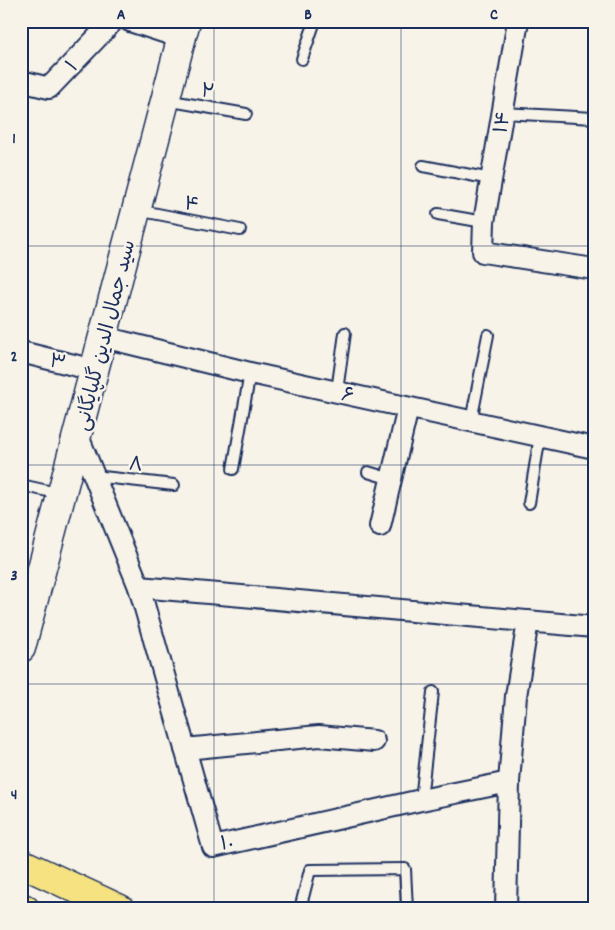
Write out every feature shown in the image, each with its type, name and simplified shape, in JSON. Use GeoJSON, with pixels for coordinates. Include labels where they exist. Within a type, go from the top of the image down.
{"type":"FeatureCollection","features":[{"type":"Feature","properties":{"kind":"highway"},"geometry":{"type":"LineString","coordinates":[[21,863],[120,909]]}},
{"type":"Feature","properties":{"kind":"highway"},"geometry":{"type":"LineString","coordinates":[[21,907],[25,909]]}},
{"type":"Feature","properties":{"kind":"street"},"geometry":{"type":"LineString","coordinates":[[130,21],[184,29]]}},
{"type":"Feature","properties":{"kind":"street","name":"۱۴"},"geometry":{"type":"LineString","coordinates":[[518,21],[484,222],[483,252],[594,269]]}},
{"type":"Feature","properties":{"kind":"street","name":"۱"},"geometry":{"type":"LineString","coordinates":[[21,81],[49,88],[103,24]]}},
{"type":"Feature","properties":{"kind":"street","name":"سید جمال الدین گلپایگانی"},"geometry":{"type":"LineString","coordinates":[[21,648],[26,614],[78,436],[184,29]]}},
{"type":"Feature","properties":{"kind":"street","name":"۶"},"geometry":{"type":"LineString","coordinates":[[103,337],[250,373],[594,448]]}},
{"type":"Feature","properties":{"kind":"street","name":"۳"},"geometry":{"type":"LineString","coordinates":[[21,352],[94,370]]}},
{"type":"Feature","properties":{"kind":"street"},"geometry":{"type":"LineString","coordinates":[[380,526],[408,408]]}},
{"type":"Feature","properties":{"kind":"street","name":"۱۰"},"geometry":{"type":"LineString","coordinates":[[78,436],[139,587],[213,847],[509,782]]}},
{"type":"Feature","properties":{"kind":"street"},"geometry":{"type":"LineString","coordinates":[[139,587],[594,627]]}},
{"type":"Feature","properties":{"kind":"street"},"geometry":{"type":"LineString","coordinates":[[506,909],[509,782],[516,696],[528,621]]}},
{"type":"Feature","properties":{"kind":"street"},"geometry":{"type":"LineString","coordinates":[[185,749],[319,736],[374,742]]}},
{"type":"Feature","properties":{"kind":"lane"},"geometry":{"type":"LineString","coordinates":[[302,59],[315,21]]}},
{"type":"Feature","properties":{"kind":"lane","name":"۲"},"geometry":{"type":"LineString","coordinates":[[165,100],[246,114]]}},
{"type":"Feature","properties":{"kind":"lane"},"geometry":{"type":"LineString","coordinates":[[503,113],[594,118]]}},
{"type":"Feature","properties":{"kind":"lane"},"geometry":{"type":"LineString","coordinates":[[424,166],[492,179]]}},
{"type":"Feature","properties":{"kind":"lane","name":"۴"},"geometry":{"type":"LineString","coordinates":[[136,210],[240,230]]}},
{"type":"Feature","properties":{"kind":"lane"},"geometry":{"type":"LineString","coordinates":[[438,214],[484,222]]}},
{"type":"Feature","properties":{"kind":"lane"},"geometry":{"type":"LineString","coordinates":[[336,391],[345,333]]}},
{"type":"Feature","properties":{"kind":"lane"},"geometry":{"type":"LineString","coordinates":[[471,421],[488,334]]}},
{"type":"Feature","properties":{"kind":"lane"},"geometry":{"type":"LineString","coordinates":[[233,469],[250,373]]}},
{"type":"Feature","properties":{"kind":"lane"},"geometry":{"type":"LineString","coordinates":[[530,503],[540,436]]}},
{"type":"Feature","properties":{"kind":"lane"},"geometry":{"type":"LineString","coordinates":[[368,472],[391,479]]}},
{"type":"Feature","properties":{"kind":"lane","name":"۸"},"geometry":{"type":"LineString","coordinates":[[94,476],[174,485]]}},
{"type":"Feature","properties":{"kind":"lane"},"geometry":{"type":"LineString","coordinates":[[21,484],[62,494]]}},
{"type":"Feature","properties":{"kind":"lane"},"geometry":{"type":"LineString","coordinates":[[421,800],[433,692]]}},
{"type":"Feature","properties":{"kind":"lane"},"geometry":{"type":"LineString","coordinates":[[302,908],[310,870],[405,868],[406,909]]}}]}
